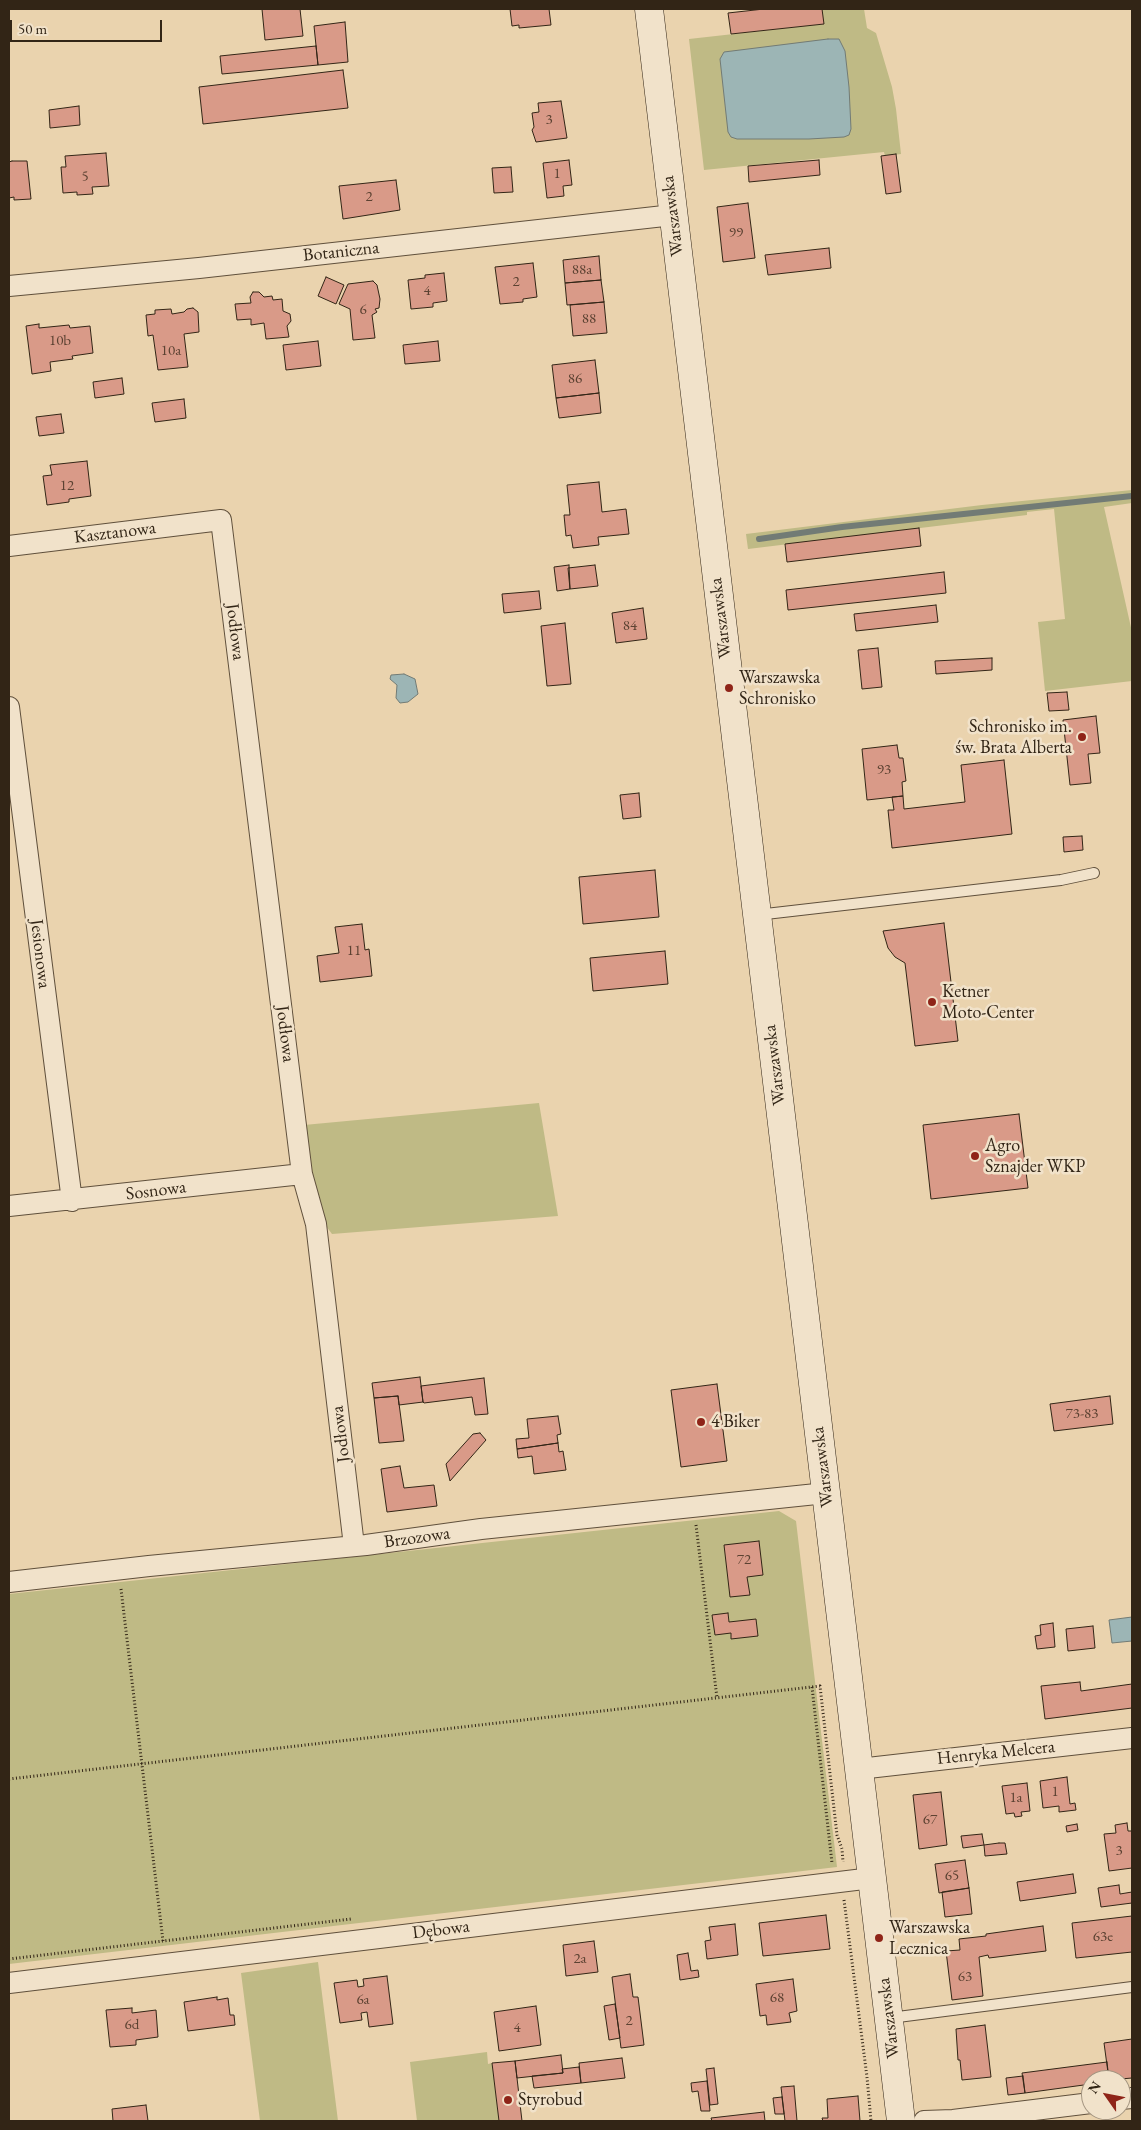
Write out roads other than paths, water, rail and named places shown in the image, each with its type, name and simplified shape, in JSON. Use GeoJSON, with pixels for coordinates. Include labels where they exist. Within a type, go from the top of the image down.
{"type":"FeatureCollection","features":[{"type":"Feature","properties":{"kind":"main road","name":"Warszawska"},"geometry":{"type":"LineString","coordinates":[[649,9],[901,2121]]}},
{"type":"Feature","properties":{"kind":"street","name":"Botaniczna"},"geometry":{"type":"LineString","coordinates":[[9,286],[198,268],[673,215]]}},
{"type":"Feature","properties":{"kind":"street","name":"Kasztanowa"},"geometry":{"type":"LineString","coordinates":[[9,546],[221,520]]}},
{"type":"Feature","properties":{"kind":"street","name":"Jodłowa"},"geometry":{"type":"LineString","coordinates":[[221,520],[302,1174],[316,1224],[354,1546]]}},
{"type":"Feature","properties":{"kind":"street","name":"Jesionowa"},"geometry":{"type":"LineString","coordinates":[[9,707],[17,835],[72,1201]]}},
{"type":"Feature","properties":{"kind":"street","name":"Sosnowa"},"geometry":{"type":"LineString","coordinates":[[9,1206],[72,1201],[302,1174]]}},
{"type":"Feature","properties":{"kind":"street","name":"Brzozowa"},"geometry":{"type":"LineString","coordinates":[[9,1582],[354,1546],[481,1529],[826,1493]]}},
{"type":"Feature","properties":{"kind":"street","name":"Henryka Melcera"},"geometry":{"type":"LineString","coordinates":[[859,1769],[1132,1738]]}},
{"type":"Feature","properties":{"kind":"street","name":"Dębowa"},"geometry":{"type":"LineString","coordinates":[[9,1983],[872,1878]]}},
{"type":"Feature","properties":{"kind":"street"},"geometry":{"type":"LineString","coordinates":[[924,2121],[944,2121],[1081,2104]]}},
{"type":"Feature","properties":{"kind":"lane"},"geometry":{"type":"LineString","coordinates":[[756,915],[1061,880],[1094,873]]}},
{"type":"Feature","properties":{"kind":"lane"},"geometry":{"type":"LineString","coordinates":[[889,2018],[1132,1986]]}},
{"type":"Feature","properties":{"kind":"water"},"geometry":{"type":"Polygon","coordinates":[[[839,39],[845,51],[851,129],[849,135],[809,139],[737,139],[731,137],[728,132],[720,59],[724,52],[839,39]]]}},
{"type":"Feature","properties":{"kind":"water"},"geometry":{"type":"Polygon","coordinates":[[[404,674],[415,679],[418,694],[408,702],[400,703],[396,698],[397,685],[390,679],[391,675],[404,674]]]}},
{"type":"Feature","properties":{"kind":"water"},"geometry":{"type":"Polygon","coordinates":[[[1132,1617],[1132,1641],[1112,1643],[1109,1620],[1132,1617]]]}},
{"type":"Feature","properties":{"kind":"waterway"},"geometry":{"type":"LineString","coordinates":[[759,539],[842,527],[1132,496]]}},
{"type":"Feature","properties":{"kind":"place","name":"Warszawska Schronisko"},"geometry":{"type":"Point","coordinates":[729,688]}},
{"type":"Feature","properties":{"kind":"place","name":"Schronisko im. św. Brata Alberta"},"geometry":{"type":"Point","coordinates":[1082,737]}},
{"type":"Feature","properties":{"kind":"place","name":"Ketner Moto-Center"},"geometry":{"type":"Point","coordinates":[932,1002]}},
{"type":"Feature","properties":{"kind":"place","name":"Agro Sznajder WKP"},"geometry":{"type":"Point","coordinates":[975,1156]}},
{"type":"Feature","properties":{"kind":"place","name":"4 Biker"},"geometry":{"type":"Point","coordinates":[701,1422]}},
{"type":"Feature","properties":{"kind":"place","name":"Warszawska Lecznica"},"geometry":{"type":"Point","coordinates":[879,1938]}},
{"type":"Feature","properties":{"kind":"place","name":"Styrobud"},"geometry":{"type":"Point","coordinates":[508,2100]}}]}
